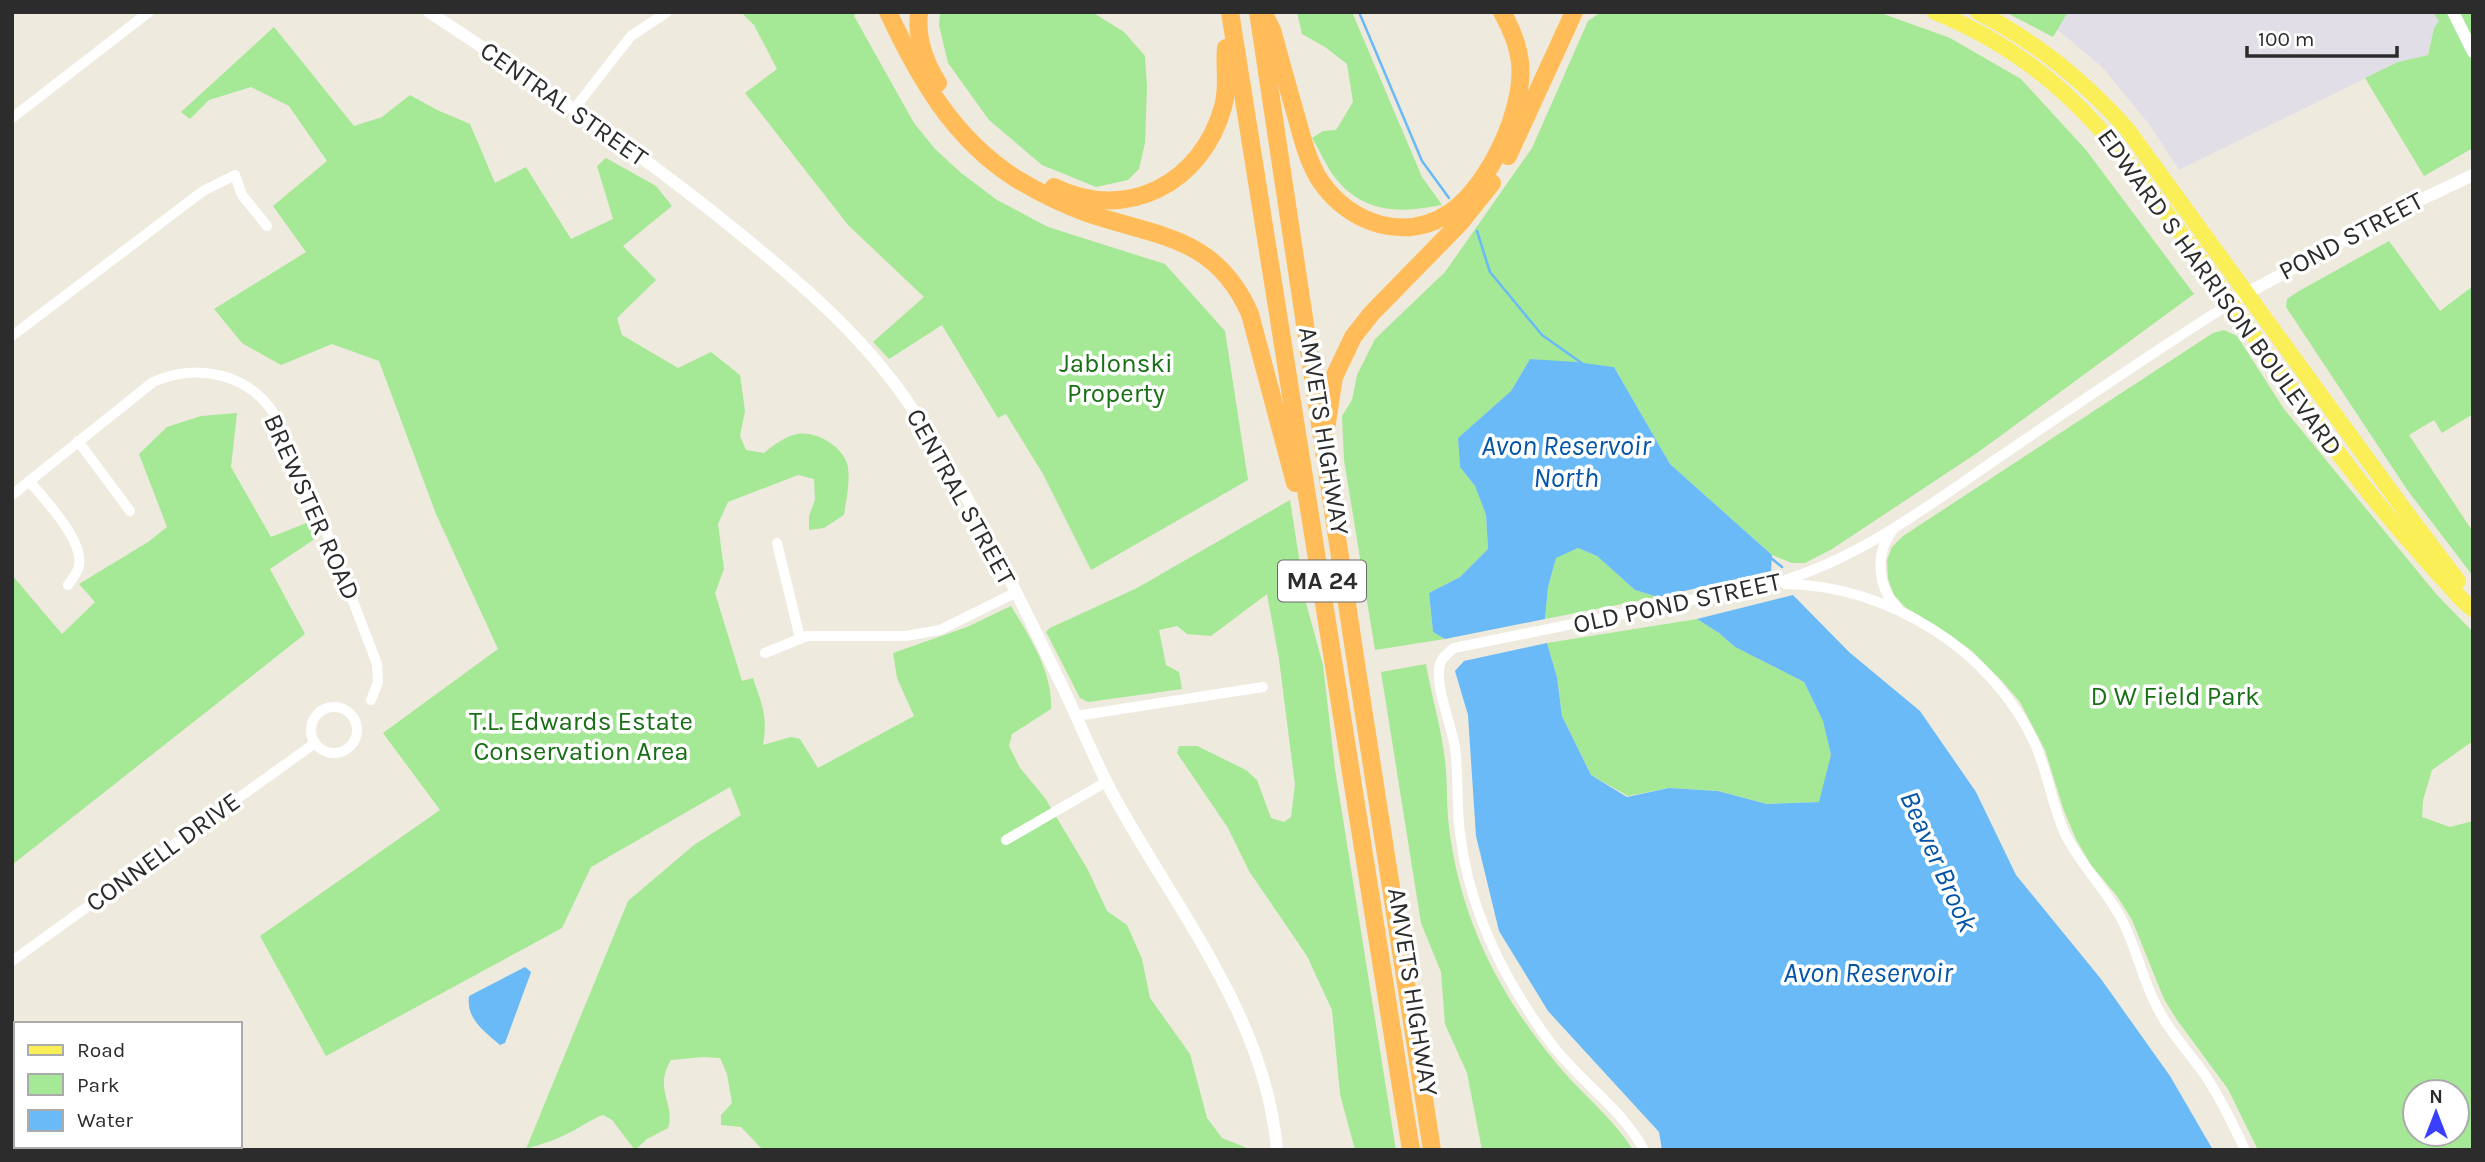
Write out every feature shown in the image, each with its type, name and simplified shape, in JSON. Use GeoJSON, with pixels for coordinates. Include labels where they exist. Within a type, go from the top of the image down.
{"type":"FeatureCollection","features":[{"type":"Feature","properties":{"kind":"highway"},"geometry":{"type":"LineString","coordinates":[[888,12],[909,56],[938,104],[966,138],[997,165],[1058,201],[1087,213],[1182,242],[1217,263],[1241,293],[1250,314],[1295,481],[1311,514]]}},
{"type":"Feature","properties":{"kind":"highway"},"geometry":{"type":"LineString","coordinates":[[919,12],[920,45],[928,66],[951,103],[984,139],[1030,174],[1057,188],[1081,197],[1109,200],[1139,197],[1164,187],[1192,164],[1211,139],[1224,104],[1227,85],[1225,52],[1230,13]]}},
{"type":"Feature","properties":{"kind":"highway","name":"AMVETS HIGHWAY"},"geometry":{"type":"LineString","coordinates":[[1258,12],[1432,1150]]}},
{"type":"Feature","properties":{"kind":"highway"},"geometry":{"type":"LineString","coordinates":[[1264,12],[1272,30],[1309,161],[1322,184],[1357,216],[1381,225],[1406,227],[1440,218],[1461,202],[1480,179],[1502,143],[1517,100],[1521,71],[1516,41],[1502,12]]}},
{"type":"Feature","properties":{"kind":"highway"},"geometry":{"type":"LineString","coordinates":[[1323,443],[1334,377],[1349,343],[1371,314],[1461,222],[1490,186],[1520,131],[1574,12]]}},
{"type":"Feature","properties":{"kind":"highway","name":"AMVETS HIGHWAY"},"geometry":{"type":"LineString","coordinates":[[1230,13],[1411,1150]]}},
{"type":"Feature","properties":{"kind":"main road","name":"EDWARD S HARRISON BOULEVARD"},"geometry":{"type":"LineString","coordinates":[[1935,12],[2011,52],[2069,96],[2118,149],[2366,489],[2424,558],[2473,609]]}},
{"type":"Feature","properties":{"kind":"main road","name":"EDWARD S HARRISON BOULEVARD"},"geometry":{"type":"LineString","coordinates":[[1978,12],[2049,56],[2103,102],[2149,157],[2412,522],[2473,600]]}},
{"type":"Feature","properties":{"kind":"street"},"geometry":{"type":"LineString","coordinates":[[12,118],[149,12]]}},
{"type":"Feature","properties":{"kind":"street","name":"CENTRAL STREET"},"geometry":{"type":"LineString","coordinates":[[429,12],[673,180],[800,284],[857,339],[888,375],[933,441],[1015,593],[1106,782],[1205,951],[1247,1029],[1267,1087],[1277,1150]]}},
{"type":"Feature","properties":{"kind":"street"},"geometry":{"type":"LineString","coordinates":[[573,109],[631,36],[667,12]]}},
{"type":"Feature","properties":{"kind":"street"},"geometry":{"type":"LineString","coordinates":[[2453,12],[2473,52]]}},
{"type":"Feature","properties":{"kind":"street"},"geometry":{"type":"LineString","coordinates":[[12,336],[203,191],[235,175],[242,195],[267,226]]}},
{"type":"Feature","properties":{"kind":"street","name":"POND STREET"},"geometry":{"type":"LineString","coordinates":[[2231,303],[2403,208],[2473,175]]}},
{"type":"Feature","properties":{"kind":"street","name":"OLD POND STREET"},"geometry":{"type":"LineString","coordinates":[[1644,1150],[1621,1117],[1572,1069],[1536,1023],[1502,965],[1483,925],[1464,860],[1458,818],[1455,746],[1439,677],[1444,656],[1454,648],[1775,583],[1841,559],[1892,531],[2120,374],[2231,303]]}},
{"type":"Feature","properties":{"kind":"street","name":"BREWSTER ROAD"},"geometry":{"type":"LineString","coordinates":[[12,495],[140,391],[167,376],[201,371],[221,374],[245,386],[272,410],[329,538],[375,657],[379,682],[371,700]]}},
{"type":"Feature","properties":{"kind":"street"},"geometry":{"type":"LineString","coordinates":[[78,441],[130,511]]}},
{"type":"Feature","properties":{"kind":"street"},"geometry":{"type":"LineString","coordinates":[[29,481],[72,537],[79,553],[79,568],[68,585]]}},
{"type":"Feature","properties":{"kind":"street"},"geometry":{"type":"LineString","coordinates":[[1892,531],[1884,546],[1880,567],[1884,588],[1899,610]]}},
{"type":"Feature","properties":{"kind":"street"},"geometry":{"type":"LineString","coordinates":[[776,543],[800,638]]}},
{"type":"Feature","properties":{"kind":"street"},"geometry":{"type":"LineString","coordinates":[[1775,583],[1822,586],[1899,610],[1957,647],[2002,691],[2035,745],[2065,834],[2121,918],[2154,1001],[2171,1032],[2210,1084],[2245,1150]]}},
{"type":"Feature","properties":{"kind":"street"},"geometry":{"type":"LineString","coordinates":[[765,653],[800,638],[833,634],[906,636],[932,632],[956,624],[1015,593]]}},
{"type":"Feature","properties":{"kind":"street"},"geometry":{"type":"LineString","coordinates":[[1076,716],[1263,687]]}},
{"type":"Feature","properties":{"kind":"street"},"geometry":{"type":"LineString","coordinates":[[334,707],[351,715],[356,734],[345,750],[325,751],[315,743],[312,725],[322,710],[334,707]]}},
{"type":"Feature","properties":{"kind":"street","name":"CONNELL DRIVE"},"geometry":{"type":"LineString","coordinates":[[12,961],[315,743]]}},
{"type":"Feature","properties":{"kind":"street"},"geometry":{"type":"LineString","coordinates":[[1006,840],[1106,782]]}},
{"type":"Feature","properties":{"kind":"shaded area"},"geometry":{"type":"Polygon","coordinates":[[[2032,12],[2433,12],[2440,21],[2434,28],[2428,55],[2398,62],[2179,170],[2149,124],[2103,68],[2032,12]]]}},
{"type":"Feature","properties":{"kind":"green space","name":"Jablonski Property"},"geometry":{"type":"Polygon","coordinates":[[[741,12],[857,12],[854,16],[914,123],[935,149],[960,172],[997,200],[1048,227],[1165,264],[1225,331],[1248,480],[1091,570],[1043,474],[1006,414],[998,418],[942,325],[889,359],[873,342],[924,297],[848,225],[745,93],[777,69],[754,25],[741,12]]]}},
{"type":"Feature","properties":{"kind":"green space"},"geometry":{"type":"Polygon","coordinates":[[[940,12],[1092,12],[1124,32],[1145,56],[1145,143],[1139,169],[1128,180],[1096,187],[1042,165],[989,120],[948,63],[939,25],[940,12]]]}},
{"type":"Feature","properties":{"kind":"green space"},"geometry":{"type":"Polygon","coordinates":[[[1297,12],[1352,12],[1422,177],[1442,205],[1399,210],[1372,205],[1348,191],[1333,175],[1312,138],[1323,131],[1336,130],[1353,102],[1347,64],[1302,34],[1297,12]]]}},
{"type":"Feature","properties":{"kind":"green space"},"geometry":{"type":"Polygon","coordinates":[[[1601,12],[1878,12],[1950,38],[2021,79],[2086,150],[2194,294],[1977,453],[1832,549],[1805,563],[1792,563],[1772,555],[1670,464],[1614,367],[1530,359],[1511,391],[1458,438],[1460,467],[1475,486],[1486,515],[1488,549],[1460,577],[1429,593],[1433,632],[1445,639],[1375,650],[1344,460],[1342,416],[1352,400],[1357,375],[1375,339],[1445,272],[1532,148],[1588,21],[1601,12]]]}},
{"type":"Feature","properties":{"kind":"green space"},"geometry":{"type":"Polygon","coordinates":[[[2007,12],[2068,12],[2053,37],[2007,13],[2007,12]]]}},
{"type":"Feature","properties":{"kind":"green space"},"geometry":{"type":"Polygon","coordinates":[[[2433,12],[2473,12],[2473,148],[2424,176],[2365,78],[2398,62],[2428,55],[2434,28],[2439,21],[2433,12]]]}},
{"type":"Feature","properties":{"kind":"green space","name":"T.L. Edwards Estate Conservation Area"},"geometry":{"type":"Polygon","coordinates":[[[274,27],[354,126],[382,117],[410,95],[470,124],[495,183],[526,167],[571,239],[613,219],[597,166],[606,158],[656,186],[672,206],[623,246],[656,280],[617,318],[622,335],[678,368],[711,352],[740,375],[745,411],[740,436],[746,450],[764,453],[792,435],[811,435],[826,440],[838,449],[848,466],[844,515],[824,528],[809,530],[809,516],[815,500],[814,479],[798,475],[728,502],[718,524],[724,569],[715,593],[742,681],[753,678],[759,696],[764,718],[763,745],[791,737],[800,739],[818,768],[914,716],[897,678],[893,653],[967,627],[1011,606],[1044,668],[1051,695],[1051,709],[1012,734],[1009,746],[1020,768],[1045,798],[1088,870],[1107,911],[1127,925],[1142,959],[1150,998],[1190,1054],[1207,1118],[1222,1138],[1252,1150],[763,1150],[741,1127],[721,1125],[721,1115],[732,1103],[727,1074],[720,1058],[703,1057],[671,1060],[664,1079],[670,1119],[668,1128],[647,1139],[635,1150],[612,1120],[603,1115],[562,1136],[526,1149],[628,901],[694,845],[741,815],[730,787],[591,867],[562,928],[326,1056],[260,936],[440,810],[383,733],[498,649],[436,514],[379,361],[332,344],[281,365],[242,343],[214,309],[306,252],[273,206],[327,161],[289,106],[251,87],[209,100],[190,119],[181,112],[274,27]]]}},
{"type":"Feature","properties":{"kind":"green space"},"geometry":{"type":"Polygon","coordinates":[[[2389,241],[2440,311],[2473,286],[2473,414],[2442,433],[2434,420],[2409,435],[2473,532],[2473,576],[2408,491],[2286,307],[2287,299],[2299,291],[2389,241]]]}},
{"type":"Feature","properties":{"kind":"green space","name":"D W Field Park"},"geometry":{"type":"Polygon","coordinates":[[[2224,330],[2237,336],[2284,409],[2437,595],[2473,632],[2473,741],[2432,770],[2423,800],[2422,817],[2450,827],[2473,821],[2473,1150],[2258,1150],[2228,1089],[2164,999],[2132,920],[2117,896],[2091,865],[2076,839],[2064,811],[2045,750],[2020,702],[1972,651],[1905,607],[1894,595],[1888,579],[1887,560],[1892,547],[1903,536],[2213,333],[2224,330]]]}},
{"type":"Feature","properties":{"kind":"green space"},"geometry":{"type":"Polygon","coordinates":[[[237,413],[231,467],[271,537],[309,522],[316,538],[270,569],[305,634],[12,865],[12,575],[62,634],[95,602],[79,584],[148,542],[167,527],[139,454],[167,427],[201,416],[237,413]]]}},
{"type":"Feature","properties":{"kind":"green space"},"geometry":{"type":"Polygon","coordinates":[[[1290,500],[1306,603],[1323,665],[1335,769],[1396,1150],[1355,1150],[1340,1094],[1332,1010],[1307,956],[1249,871],[1228,828],[1177,753],[1179,746],[1197,746],[1246,770],[1257,780],[1271,818],[1284,822],[1291,817],[1295,785],[1279,659],[1267,594],[1211,636],[1187,634],[1177,626],[1159,630],[1166,665],[1179,672],[1182,689],[1088,702],[1080,698],[1046,632],[1137,588],[1290,500]]]}},
{"type":"Feature","properties":{"kind":"green space"},"geometry":{"type":"Polygon","coordinates":[[[1578,548],[1597,556],[1635,590],[1658,597],[1545,619],[1548,587],[1556,557],[1578,548]]]}},
{"type":"Feature","properties":{"kind":"green space"},"geometry":{"type":"Polygon","coordinates":[[[1697,619],[1735,647],[1804,682],[1823,721],[1831,755],[1820,802],[1767,804],[1718,791],[1669,788],[1628,796],[1591,775],[1562,716],[1557,677],[1547,643],[1697,619]]]}},
{"type":"Feature","properties":{"kind":"green space"},"geometry":{"type":"Polygon","coordinates":[[[1426,664],[1444,753],[1453,852],[1473,925],[1506,993],[1537,1039],[1569,1078],[1611,1121],[1633,1150],[1482,1150],[1467,1073],[1445,1024],[1441,972],[1421,923],[1381,672],[1426,664]]]}},
{"type":"Feature","properties":{"kind":"water","name":"Avon Reservoir North"},"geometry":{"type":"Polygon","coordinates":[[[1530,359],[1614,367],[1670,464],[1772,555],[1771,571],[1658,597],[1635,590],[1597,556],[1578,548],[1556,558],[1548,587],[1545,619],[1445,639],[1433,632],[1429,593],[1460,577],[1488,549],[1486,515],[1475,486],[1460,467],[1458,438],[1511,391],[1530,359]]]}},
{"type":"Feature","properties":{"kind":"water","name":"Avon Reservoir"},"geometry":{"type":"Polygon","coordinates":[[[1793,595],[1849,652],[1920,711],[1976,792],[2016,875],[2101,979],[2170,1076],[2213,1150],[1662,1150],[1659,1132],[1548,1011],[1499,931],[1476,836],[1468,715],[1455,671],[1464,661],[1547,643],[1557,677],[1562,716],[1591,775],[1627,797],[1669,788],[1718,791],[1767,804],[1819,802],[1831,755],[1823,721],[1804,682],[1735,647],[1697,619],[1793,595]]]}},
{"type":"Feature","properties":{"kind":"water"},"geometry":{"type":"Polygon","coordinates":[[[525,967],[531,972],[505,1043],[500,1045],[473,1018],[469,996],[525,967]]]}},
{"type":"Feature","properties":{"kind":"waterway","name":"Beaver Brook"},"geometry":{"type":"LineString","coordinates":[[1359,12],[1422,161],[1449,198]]}},
{"type":"Feature","properties":{"kind":"waterway","name":"Beaver Brook"},"geometry":{"type":"LineString","coordinates":[[1477,231],[1490,272],[1542,335],[1583,364]]}},
{"type":"Feature","properties":{"kind":"waterway","name":"Beaver Brook"},"geometry":{"type":"LineString","coordinates":[[1771,558],[1782,567]]}}]}
